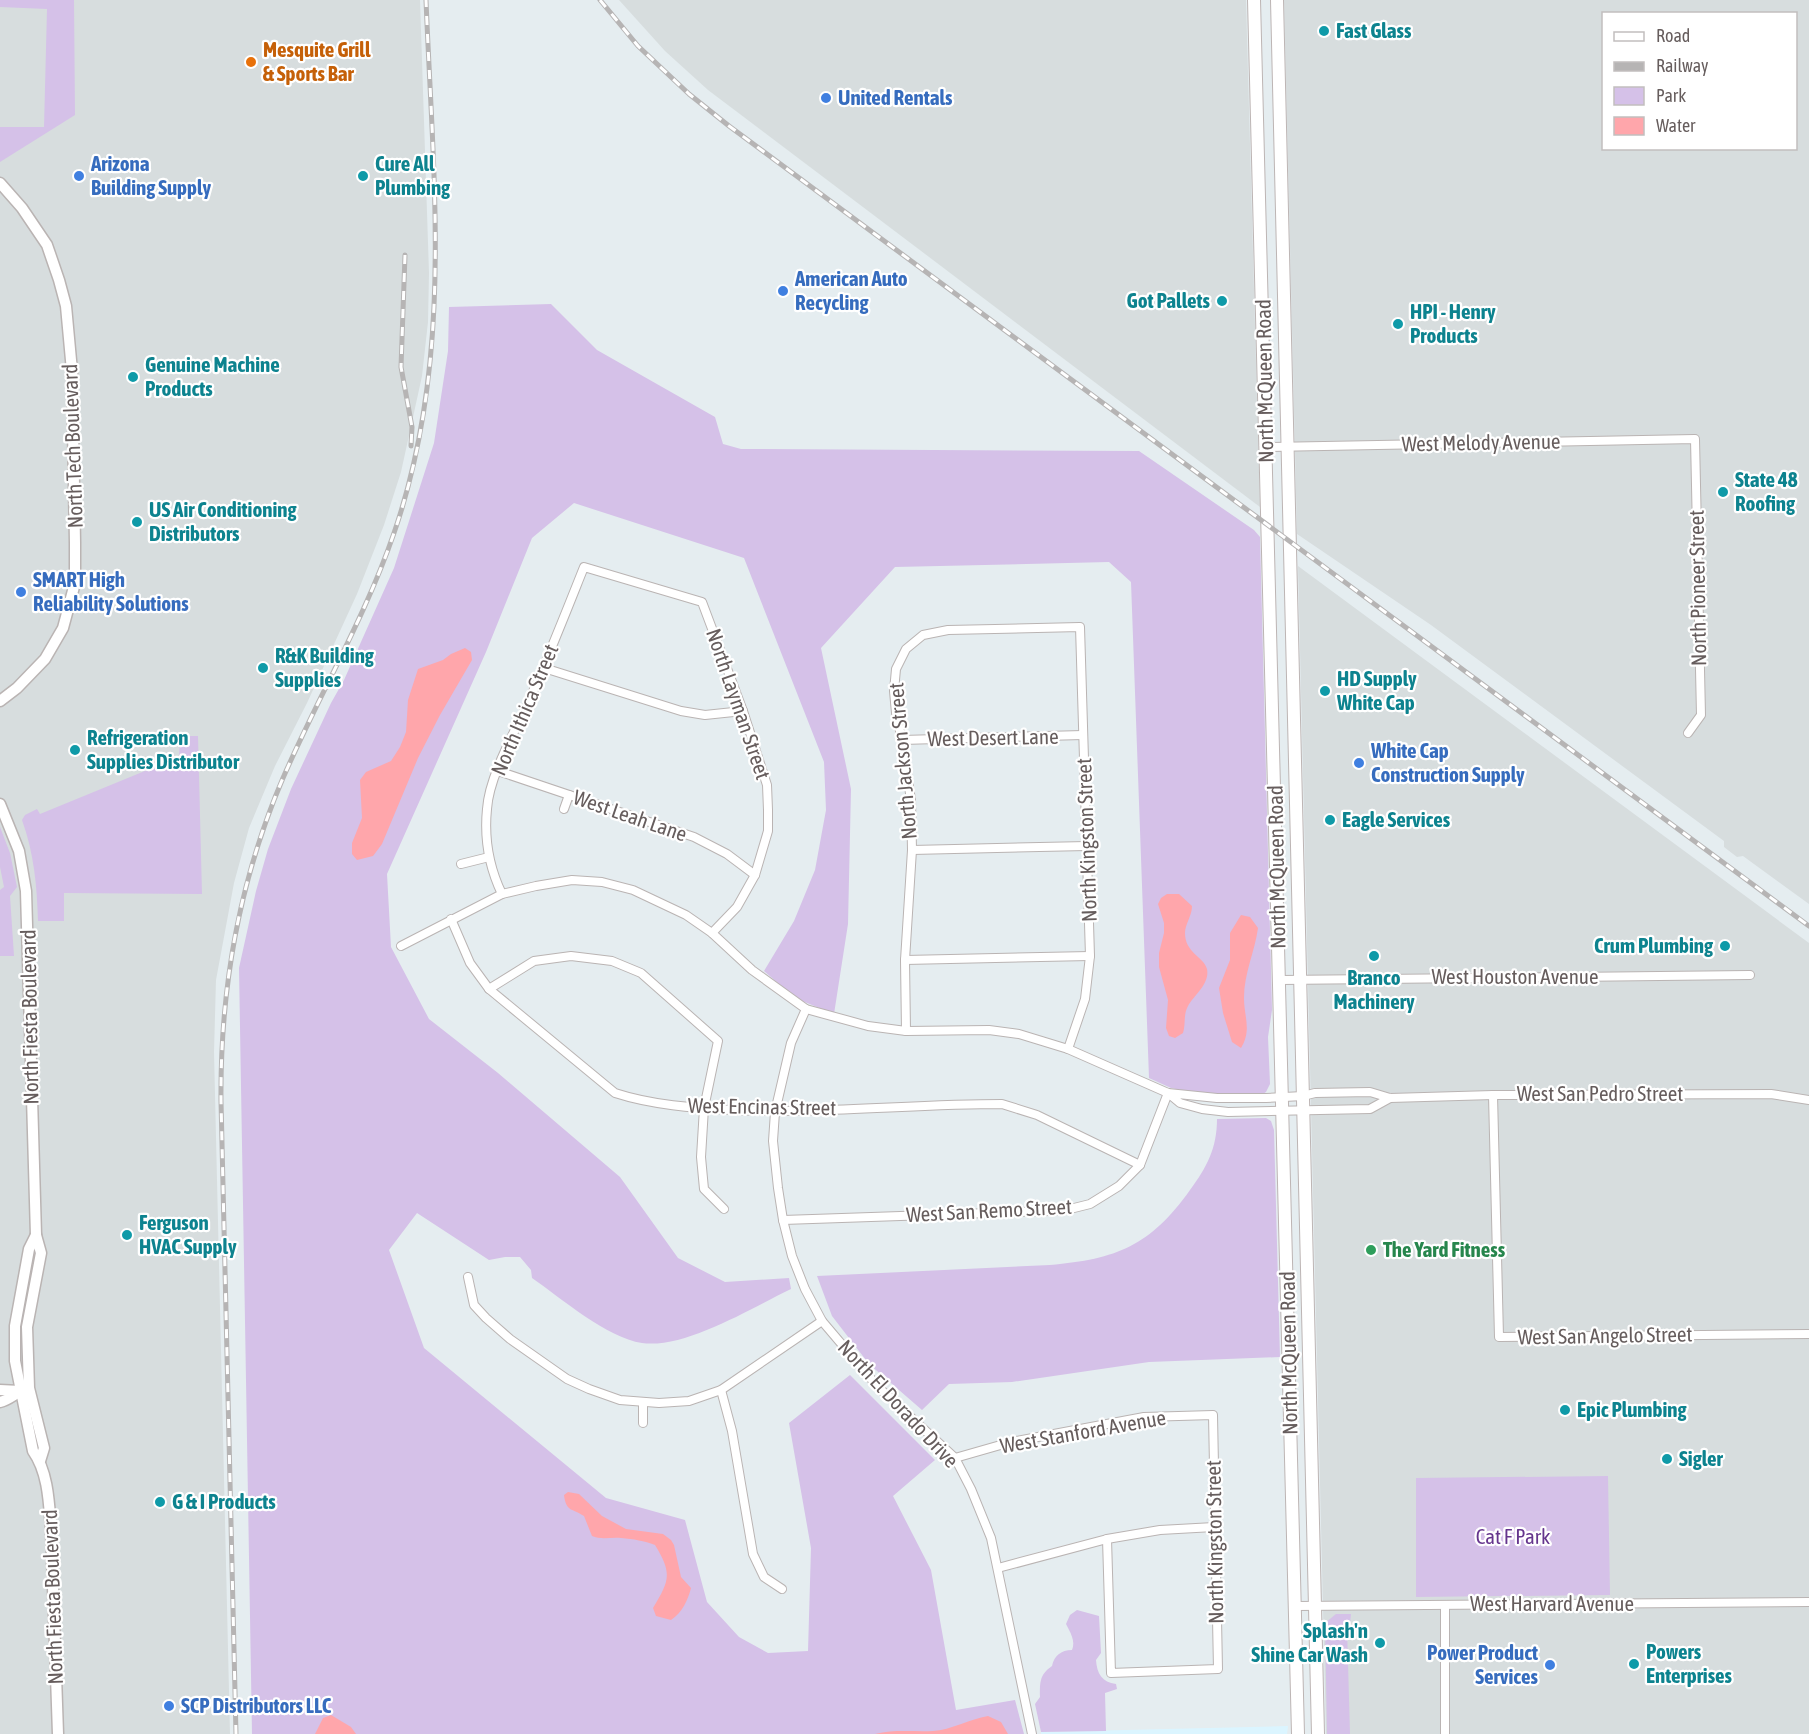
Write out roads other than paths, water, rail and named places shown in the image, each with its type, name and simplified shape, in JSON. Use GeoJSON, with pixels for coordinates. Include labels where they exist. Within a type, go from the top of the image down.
{"type":"FeatureCollection","features":[{"type":"Feature","properties":{"kind":"main road","name":"North McQueen Road"},"geometry":{"type":"LineString","coordinates":[[1254,0],[1298,1734]]}},
{"type":"Feature","properties":{"kind":"main road","name":"North McQueen Road"},"geometry":{"type":"LineString","coordinates":[[1277,0],[1318,1734]]}},
{"type":"Feature","properties":{"kind":"main road"},"geometry":{"type":"LineString","coordinates":[[1259,139],[1280,138]]}},
{"type":"Feature","properties":{"kind":"main road"},"geometry":{"type":"LineString","coordinates":[[1274,729],[1294,727]]}},
{"type":"Feature","properties":{"kind":"street","name":"North Tech Boulevard"},"geometry":{"type":"LineString","coordinates":[[0,183],[22,208],[47,246],[66,306],[72,371],[75,543],[75,583],[63,628],[45,659],[17,688],[0,701]]}},
{"type":"Feature","properties":{"kind":"street","name":"West Melody Avenue"},"geometry":{"type":"LineString","coordinates":[[1267,447],[1695,439]]}},
{"type":"Feature","properties":{"kind":"street","name":"North Pioneer Street"},"geometry":{"type":"LineString","coordinates":[[1688,733],[1701,715],[1695,439]]}},
{"type":"Feature","properties":{"kind":"street","name":"North Layman Street"},"geometry":{"type":"LineString","coordinates":[[584,567],[702,602],[743,711],[767,785],[768,831],[755,876],[737,907],[712,933]]}},
{"type":"Feature","properties":{"kind":"street","name":"North Ithica Street"},"geometry":{"type":"LineString","coordinates":[[502,894],[493,876],[489,857],[487,808],[498,771],[544,668],[584,567]]}},
{"type":"Feature","properties":{"kind":"street","name":"North Jackson Street"},"geometry":{"type":"LineString","coordinates":[[906,1031],[905,960],[912,850],[910,800],[894,691],[896,669],[906,649],[923,635],[948,630],[1080,627]]}},
{"type":"Feature","properties":{"kind":"street","name":"North Kingston Street"},"geometry":{"type":"LineString","coordinates":[[1068,1049],[1085,999],[1090,956],[1080,627]]}},
{"type":"Feature","properties":{"kind":"street"},"geometry":{"type":"LineString","coordinates":[[544,668],[681,711],[705,715],[743,711]]}},
{"type":"Feature","properties":{"kind":"street","name":"West Desert Lane"},"geometry":{"type":"LineString","coordinates":[[902,740],[1083,735]]}},
{"type":"Feature","properties":{"kind":"street","name":"West Leah Lane"},"geometry":{"type":"LineString","coordinates":[[498,771],[694,837],[728,854],[755,876]]}},
{"type":"Feature","properties":{"kind":"street"},"geometry":{"type":"LineString","coordinates":[[564,809],[569,795]]}},
{"type":"Feature","properties":{"kind":"street","name":"North Fiesta Boulevard"},"geometry":{"type":"LineString","coordinates":[[0,804],[19,851],[26,891],[36,1235],[29,1249],[15,1326],[15,1361],[25,1390],[33,1451],[40,1461],[48,1494],[58,1734]]}},
{"type":"Feature","properties":{"kind":"street"},"geometry":{"type":"LineString","coordinates":[[912,850],[1087,846]]}},
{"type":"Feature","properties":{"kind":"street"},"geometry":{"type":"LineString","coordinates":[[461,864],[489,857]]}},
{"type":"Feature","properties":{"kind":"street","name":"West San Pedro Street"},"geometry":{"type":"LineString","coordinates":[[401,946],[502,894],[572,880],[602,882],[633,890],[663,902],[686,915],[712,933],[752,970],[806,1009],[868,1026],[906,1031],[988,1029],[1019,1034],[1068,1049],[1167,1093],[1180,1103],[1202,1109],[1228,1112],[1370,1109],[1390,1098]]}},
{"type":"Feature","properties":{"kind":"street","name":"West Encinas Street"},"geometry":{"type":"LineString","coordinates":[[451,919],[470,963],[489,989],[615,1093],[634,1099],[704,1108],[776,1112],[1002,1104],[1037,1115],[1140,1165]]}},
{"type":"Feature","properties":{"kind":"street"},"geometry":{"type":"LineString","coordinates":[[489,989],[534,961],[571,956],[612,961],[641,973],[718,1041],[704,1108],[701,1157],[704,1189],[724,1209]]}},
{"type":"Feature","properties":{"kind":"street"},"geometry":{"type":"LineString","coordinates":[[905,960],[1090,956]]}},
{"type":"Feature","properties":{"kind":"street","name":"West Houston Avenue"},"geometry":{"type":"LineString","coordinates":[[1280,980],[1750,975]]}},
{"type":"Feature","properties":{"kind":"street","name":"North El Dorado Drive"},"geometry":{"type":"LineString","coordinates":[[806,1009],[791,1043],[776,1112],[773,1141],[783,1220],[792,1256],[805,1289],[822,1322],[878,1387],[955,1458],[971,1489],[990,1538],[998,1568],[1032,1734]]}},
{"type":"Feature","properties":{"kind":"street","name":"West San Pedro Street"},"geometry":{"type":"LineString","coordinates":[[1167,1093],[1217,1098],[1370,1092],[1390,1098],[1493,1095],[1771,1094],[1809,1100]]}},
{"type":"Feature","properties":{"kind":"street","name":"West San Remo Street"},"geometry":{"type":"LineString","coordinates":[[783,1220],[1070,1209],[1090,1204],[1119,1186],[1140,1165],[1167,1093]]}},
{"type":"Feature","properties":{"kind":"street","name":"West San Angelo Street"},"geometry":{"type":"LineString","coordinates":[[1493,1095],[1499,1337],[1809,1334]]}},
{"type":"Feature","properties":{"kind":"street"},"geometry":{"type":"LineString","coordinates":[[468,1277],[474,1305],[510,1340],[567,1379],[620,1400],[659,1403],[689,1401],[721,1390],[822,1322]]}},
{"type":"Feature","properties":{"kind":"street"},"geometry":{"type":"LineString","coordinates":[[0,1390],[25,1390]]}},
{"type":"Feature","properties":{"kind":"street"},"geometry":{"type":"LineString","coordinates":[[0,1402],[25,1390]]}},
{"type":"Feature","properties":{"kind":"street"},"geometry":{"type":"LineString","coordinates":[[721,1390],[732,1431],[753,1554],[764,1577],[782,1588]]}},
{"type":"Feature","properties":{"kind":"street"},"geometry":{"type":"LineString","coordinates":[[643,1402],[643,1423]]}},
{"type":"Feature","properties":{"kind":"street","name":"North Kingston Street"},"geometry":{"type":"LineString","coordinates":[[1107,1539],[1111,1673],[1218,1669],[1213,1415]]}},
{"type":"Feature","properties":{"kind":"street","name":"West Stanford Avenue"},"geometry":{"type":"LineString","coordinates":[[955,1458],[1011,1442],[1144,1417],[1213,1415]]}},
{"type":"Feature","properties":{"kind":"street"},"geometry":{"type":"LineString","coordinates":[[998,1568],[1107,1539],[1160,1530],[1214,1527]]}},
{"type":"Feature","properties":{"kind":"street","name":"West Harvard Avenue"},"geometry":{"type":"LineString","coordinates":[[1295,1606],[1809,1602]]}},
{"type":"Feature","properties":{"kind":"street"},"geometry":{"type":"LineString","coordinates":[[1445,1605],[1445,1734]]}},
{"type":"Feature","properties":{"kind":"water"},"geometry":{"type":"Polygon","coordinates":[[[465,648],[471,652],[472,660],[418,758],[382,844],[373,856],[357,860],[352,854],[352,843],[362,818],[360,780],[366,772],[391,761],[400,747],[406,732],[408,700],[418,669],[443,660],[465,648]]]}},
{"type":"Feature","properties":{"kind":"water"},"geometry":{"type":"Polygon","coordinates":[[[1167,894],[1179,894],[1192,906],[1185,930],[1186,940],[1191,950],[1207,969],[1204,984],[1186,1009],[1183,1033],[1175,1038],[1169,1036],[1166,1028],[1168,1000],[1159,967],[1164,923],[1158,904],[1167,894]]]}},
{"type":"Feature","properties":{"kind":"water"},"geometry":{"type":"Polygon","coordinates":[[[1241,915],[1250,917],[1258,928],[1244,989],[1247,1029],[1241,1048],[1232,1042],[1223,1013],[1219,988],[1230,960],[1230,933],[1241,915]]]}},
{"type":"Feature","properties":{"kind":"water"},"geometry":{"type":"Polygon","coordinates":[[[568,1492],[579,1494],[602,1516],[626,1529],[663,1534],[671,1540],[681,1577],[691,1588],[684,1606],[675,1617],[671,1620],[656,1616],[653,1608],[663,1591],[667,1577],[665,1563],[655,1545],[630,1539],[592,1536],[584,1516],[570,1509],[566,1504],[564,1495],[568,1492]]]}},
{"type":"Feature","properties":{"kind":"water"},"geometry":{"type":"Polygon","coordinates":[[[331,1715],[351,1727],[356,1734],[315,1734],[323,1718],[331,1715]]]}},
{"type":"Feature","properties":{"kind":"water"},"geometry":{"type":"Polygon","coordinates":[[[988,1716],[1001,1722],[1008,1734],[875,1734],[940,1730],[988,1716]]]}},
{"type":"Feature","properties":{"kind":"railway"},"geometry":{"type":"LineString","coordinates":[[236,1734],[221,1101],[224,1017],[235,936],[255,856],[268,817],[297,747],[356,626],[382,565],[413,467],[425,401],[432,335],[435,268],[435,201],[426,0]]}},
{"type":"Feature","properties":{"kind":"railway"},"geometry":{"type":"LineString","coordinates":[[600,0],[638,46],[689,94],[729,126],[1809,926]]}},
{"type":"Feature","properties":{"kind":"railway"},"geometry":{"type":"LineString","coordinates":[[405,255],[401,367],[412,427],[411,446]]}},
{"type":"Feature","properties":{"kind":"place","name":"Fast Glass"},"geometry":{"type":"Point","coordinates":[1324,31]}},
{"type":"Feature","properties":{"kind":"place","name":"Mesquite Grill & Sports Bar"},"geometry":{"type":"Point","coordinates":[251,62]}},
{"type":"Feature","properties":{"kind":"place","name":"United Rentals"},"geometry":{"type":"Point","coordinates":[826,98]}},
{"type":"Feature","properties":{"kind":"place","name":"Arizona Building Supply"},"geometry":{"type":"Point","coordinates":[79,176]}},
{"type":"Feature","properties":{"kind":"place","name":"Cure All Plumbing"},"geometry":{"type":"Point","coordinates":[363,176]}},
{"type":"Feature","properties":{"kind":"place","name":"American Auto Recycling"},"geometry":{"type":"Point","coordinates":[783,291]}},
{"type":"Feature","properties":{"kind":"place","name":"Got Pallets"},"geometry":{"type":"Point","coordinates":[1222,301]}},
{"type":"Feature","properties":{"kind":"place","name":"HPI - Henry Products"},"geometry":{"type":"Point","coordinates":[1398,324]}},
{"type":"Feature","properties":{"kind":"place","name":"Genuine Machine Products"},"geometry":{"type":"Point","coordinates":[133,377]}},
{"type":"Feature","properties":{"kind":"place","name":"State 48 Roofing"},"geometry":{"type":"Point","coordinates":[1723,492]}},
{"type":"Feature","properties":{"kind":"place","name":"US Air Conditioning Distributors"},"geometry":{"type":"Point","coordinates":[137,522]}},
{"type":"Feature","properties":{"kind":"place","name":"SMART High Reliability Solutions"},"geometry":{"type":"Point","coordinates":[21,592]}},
{"type":"Feature","properties":{"kind":"place","name":"R&K Building Supplies"},"geometry":{"type":"Point","coordinates":[263,668]}},
{"type":"Feature","properties":{"kind":"place","name":"HD Supply White Cap"},"geometry":{"type":"Point","coordinates":[1325,691]}},
{"type":"Feature","properties":{"kind":"place","name":"Refrigeration Supplies Distributor"},"geometry":{"type":"Point","coordinates":[75,750]}},
{"type":"Feature","properties":{"kind":"place","name":"White Cap Construction Supply"},"geometry":{"type":"Point","coordinates":[1359,763]}},
{"type":"Feature","properties":{"kind":"place","name":"Eagle Services"},"geometry":{"type":"Point","coordinates":[1330,820]}},
{"type":"Feature","properties":{"kind":"place","name":"Crum Plumbing"},"geometry":{"type":"Point","coordinates":[1725,946]}},
{"type":"Feature","properties":{"kind":"place","name":"Branco Machinery"},"geometry":{"type":"Point","coordinates":[1374,956]}},
{"type":"Feature","properties":{"kind":"place","name":"Ferguson HVAC Supply"},"geometry":{"type":"Point","coordinates":[127,1235]}},
{"type":"Feature","properties":{"kind":"place","name":"The Yard Fitness"},"geometry":{"type":"Point","coordinates":[1371,1250]}},
{"type":"Feature","properties":{"kind":"place","name":"Epic Plumbing"},"geometry":{"type":"Point","coordinates":[1565,1410]}},
{"type":"Feature","properties":{"kind":"place","name":"Sigler"},"geometry":{"type":"Point","coordinates":[1667,1459]}},
{"type":"Feature","properties":{"kind":"place","name":"G & I Products"},"geometry":{"type":"Point","coordinates":[160,1502]}},
{"type":"Feature","properties":{"kind":"place","name":"Splash'n Shine Car Wash"},"geometry":{"type":"Point","coordinates":[1380,1643]}},
{"type":"Feature","properties":{"kind":"place","name":"Powers Enterprises"},"geometry":{"type":"Point","coordinates":[1634,1664]}},
{"type":"Feature","properties":{"kind":"place","name":"Power Product Services"},"geometry":{"type":"Point","coordinates":[1550,1665]}},
{"type":"Feature","properties":{"kind":"place","name":"SCP Distributors LLC"},"geometry":{"type":"Point","coordinates":[169,1706]}},
{"type":"Feature","properties":{"kind":"park label","name":"Cat F Park"},"geometry":{"type":"Point","coordinates":[1513,1537]}}]}
